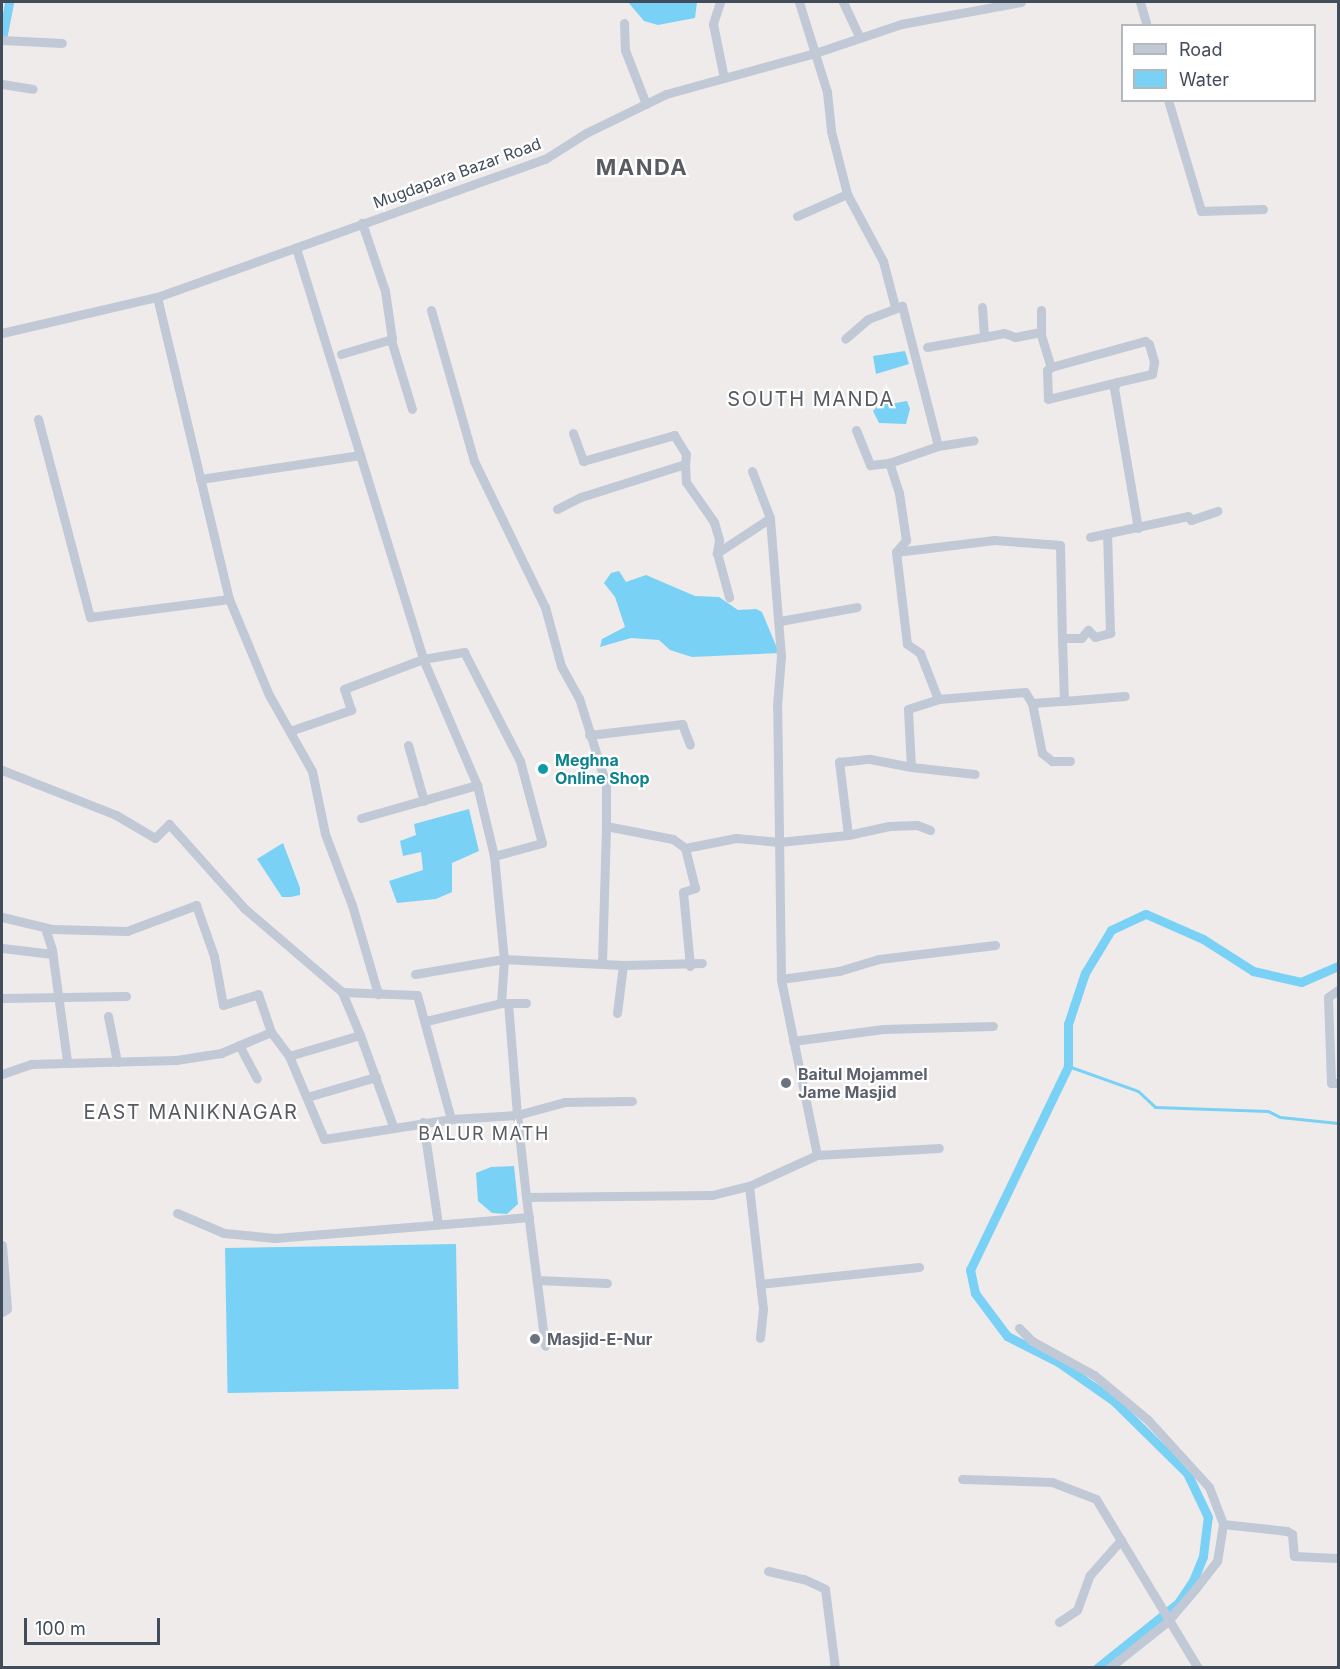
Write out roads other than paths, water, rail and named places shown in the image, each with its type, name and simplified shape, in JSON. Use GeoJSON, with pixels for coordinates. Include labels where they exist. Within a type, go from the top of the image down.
{"type":"FeatureCollection","features":[{"type":"Feature","properties":{"kind":"street"},"geometry":{"type":"LineString","coordinates":[[720,2],[713,24],[724,78]]}},
{"type":"Feature","properties":{"kind":"street"},"geometry":{"type":"LineString","coordinates":[[799,2],[827,92],[831,131],[847,194],[883,261],[895,308]]}},
{"type":"Feature","properties":{"kind":"street"},"geometry":{"type":"LineString","coordinates":[[843,2],[859,37]]}},
{"type":"Feature","properties":{"kind":"street","name":"Mugdapara Bazar Road"},"geometry":{"type":"LineString","coordinates":[[2,333],[157,297],[545,159],[586,133],[666,94],[815,53],[901,24],[1022,2]]}},
{"type":"Feature","properties":{"kind":"street"},"geometry":{"type":"LineString","coordinates":[[1140,2],[1146,24]]}},
{"type":"Feature","properties":{"kind":"street"},"geometry":{"type":"LineString","coordinates":[[624,23],[625,50],[646,104]]}},
{"type":"Feature","properties":{"kind":"street"},"geometry":{"type":"LineString","coordinates":[[3,40],[62,43]]}},
{"type":"Feature","properties":{"kind":"street"},"geometry":{"type":"LineString","coordinates":[[2,84],[33,89]]}},
{"type":"Feature","properties":{"kind":"street"},"geometry":{"type":"LineString","coordinates":[[1169,102],[1201,211],[1263,209]]}},
{"type":"Feature","properties":{"kind":"street"},"geometry":{"type":"LineString","coordinates":[[797,216],[847,194]]}},
{"type":"Feature","properties":{"kind":"street"},"geometry":{"type":"LineString","coordinates":[[363,223],[385,291],[391,340],[412,409]]}},
{"type":"Feature","properties":{"kind":"street"},"geometry":{"type":"LineString","coordinates":[[296,248],[423,659],[477,785],[494,856],[504,959],[504,1003],[545,1346]]}},
{"type":"Feature","properties":{"kind":"street"},"geometry":{"type":"LineString","coordinates":[[157,297],[229,599],[269,695],[312,771],[325,834],[352,905],[378,994]]}},
{"type":"Feature","properties":{"kind":"street"},"geometry":{"type":"LineString","coordinates":[[845,339],[868,319],[902,306],[938,446]]}},
{"type":"Feature","properties":{"kind":"street"},"geometry":{"type":"LineString","coordinates":[[982,307],[984,337]]}},
{"type":"Feature","properties":{"kind":"street"},"geometry":{"type":"LineString","coordinates":[[431,310],[474,461],[545,607],[561,666],[579,698],[606,784],[603,963]]}},
{"type":"Feature","properties":{"kind":"street"},"geometry":{"type":"LineString","coordinates":[[1041,310],[1041,332],[1051,367]]}},
{"type":"Feature","properties":{"kind":"street"},"geometry":{"type":"LineString","coordinates":[[927,347],[1004,333],[1016,337],[1041,332]]}},
{"type":"Feature","properties":{"kind":"street"},"geometry":{"type":"LineString","coordinates":[[341,354],[391,340]]}},
{"type":"Feature","properties":{"kind":"street"},"geometry":{"type":"LineString","coordinates":[[1145,341],[1149,344],[1154,362],[1152,374],[1117,382],[1048,399],[1047,370],[1051,367],[1145,341]]}},
{"type":"Feature","properties":{"kind":"street"},"geometry":{"type":"LineString","coordinates":[[1117,382],[1114,388],[1138,528]]}},
{"type":"Feature","properties":{"kind":"street"},"geometry":{"type":"LineString","coordinates":[[38,419],[90,618],[229,599]]}},
{"type":"Feature","properties":{"kind":"street"},"geometry":{"type":"LineString","coordinates":[[856,430],[870,465],[889,463],[938,446],[974,440]]}},
{"type":"Feature","properties":{"kind":"street"},"geometry":{"type":"LineString","coordinates":[[573,433],[583,461],[674,435],[686,454],[686,482],[714,522],[719,540],[717,553],[729,597]]}},
{"type":"Feature","properties":{"kind":"street"},"geometry":{"type":"LineString","coordinates":[[200,479],[360,455]]}},
{"type":"Feature","properties":{"kind":"street"},"geometry":{"type":"LineString","coordinates":[[889,463],[899,493],[906,540],[896,552],[907,644],[920,653],[938,699]]}},
{"type":"Feature","properties":{"kind":"street"},"geometry":{"type":"LineString","coordinates":[[557,509],[581,497],[686,465]]}},
{"type":"Feature","properties":{"kind":"street"},"geometry":{"type":"LineString","coordinates":[[752,471],[770,518],[780,621],[781,979],[817,1155]]}},
{"type":"Feature","properties":{"kind":"street"},"geometry":{"type":"LineString","coordinates":[[1090,537],[1188,516],[1191,520],[1217,511]]}},
{"type":"Feature","properties":{"kind":"street"},"geometry":{"type":"LineString","coordinates":[[717,553],[770,518]]}},
{"type":"Feature","properties":{"kind":"street"},"geometry":{"type":"LineString","coordinates":[[1062,638],[1081,638],[1088,630],[1095,637],[1110,633],[1107,533]]}},
{"type":"Feature","properties":{"kind":"street"},"geometry":{"type":"LineString","coordinates":[[896,552],[994,540],[1060,545],[1064,701]]}},
{"type":"Feature","properties":{"kind":"street"},"geometry":{"type":"LineString","coordinates":[[780,621],[857,607]]}},
{"type":"Feature","properties":{"kind":"street"},"geometry":{"type":"LineString","coordinates":[[290,731],[351,710],[344,689],[423,659],[464,652],[520,761],[542,843],[494,856]]}},
{"type":"Feature","properties":{"kind":"street"},"geometry":{"type":"LineString","coordinates":[[911,767],[908,709],[938,699],[1021,691],[1032,703],[1042,753],[1052,760],[1070,761]]}},
{"type":"Feature","properties":{"kind":"street"},"geometry":{"type":"LineString","coordinates":[[1032,703],[1125,696]]}},
{"type":"Feature","properties":{"kind":"street"},"geometry":{"type":"LineString","coordinates":[[589,735],[682,724],[690,745]]}},
{"type":"Feature","properties":{"kind":"street"},"geometry":{"type":"LineString","coordinates":[[408,745],[424,801]]}},
{"type":"Feature","properties":{"kind":"street"},"geometry":{"type":"LineString","coordinates":[[848,836],[839,762],[870,759],[911,767],[975,774]]}},
{"type":"Feature","properties":{"kind":"street"},"geometry":{"type":"LineString","coordinates":[[2,770],[116,815],[155,838],[169,824],[244,908],[342,992],[393,1126]]}},
{"type":"Feature","properties":{"kind":"street"},"geometry":{"type":"LineString","coordinates":[[361,818],[477,785]]}},
{"type":"Feature","properties":{"kind":"street"},"geometry":{"type":"LineString","coordinates":[[685,848],[736,838],[779,842],[848,836],[889,826],[917,825],[930,831]]}},
{"type":"Feature","properties":{"kind":"street"},"geometry":{"type":"LineString","coordinates":[[606,826],[673,839],[685,848],[695,888],[682,892],[690,966]]}},
{"type":"Feature","properties":{"kind":"street"},"geometry":{"type":"LineString","coordinates":[[2,917],[45,928],[127,931],[196,905],[214,956],[223,1005],[258,994],[271,1032],[289,1056],[324,1139],[423,1122],[517,1115],[565,1102],[632,1101]]}},
{"type":"Feature","properties":{"kind":"street"},"geometry":{"type":"LineString","coordinates":[[45,928],[53,954],[67,1061]]}},
{"type":"Feature","properties":{"kind":"street"},"geometry":{"type":"LineString","coordinates":[[781,979],[839,971],[879,959],[995,945]]}},
{"type":"Feature","properties":{"kind":"street"},"geometry":{"type":"LineString","coordinates":[[2,948],[53,954]]}},
{"type":"Feature","properties":{"kind":"street"},"geometry":{"type":"LineString","coordinates":[[415,974],[504,959],[622,965],[690,966],[702,963]]}},
{"type":"Feature","properties":{"kind":"street"},"geometry":{"type":"LineString","coordinates":[[617,1013],[622,965]]}},
{"type":"Feature","properties":{"kind":"street"},"geometry":{"type":"LineString","coordinates":[[1338,990],[1328,997],[1331,1083],[1338,1083]]}},
{"type":"Feature","properties":{"kind":"street"},"geometry":{"type":"LineString","coordinates":[[342,992],[417,995],[426,1021],[451,1119]]}},
{"type":"Feature","properties":{"kind":"street"},"geometry":{"type":"LineString","coordinates":[[2,998],[126,996]]}},
{"type":"Feature","properties":{"kind":"street"},"geometry":{"type":"LineString","coordinates":[[426,1021],[504,1003],[526,1003]]}},
{"type":"Feature","properties":{"kind":"street"},"geometry":{"type":"LineString","coordinates":[[108,1016],[117,1062]]}},
{"type":"Feature","properties":{"kind":"street"},"geometry":{"type":"LineString","coordinates":[[793,1041],[882,1029],[993,1026]]}},
{"type":"Feature","properties":{"kind":"street"},"geometry":{"type":"LineString","coordinates":[[2,1074],[31,1064],[67,1061],[176,1060],[221,1053],[271,1032]]}},
{"type":"Feature","properties":{"kind":"street"},"geometry":{"type":"LineString","coordinates":[[289,1056],[360,1035]]}},
{"type":"Feature","properties":{"kind":"street"},"geometry":{"type":"LineString","coordinates":[[239,1045],[257,1079]]}},
{"type":"Feature","properties":{"kind":"street"},"geometry":{"type":"LineString","coordinates":[[308,1098],[376,1077]]}},
{"type":"Feature","properties":{"kind":"street"},"geometry":{"type":"LineString","coordinates":[[423,1122],[438,1223]]}},
{"type":"Feature","properties":{"kind":"street"},"geometry":{"type":"LineString","coordinates":[[526,1197],[657,1199],[712,1195],[749,1186],[817,1155],[939,1148]]}},
{"type":"Feature","properties":{"kind":"street"},"geometry":{"type":"LineString","coordinates":[[749,1186],[759,1284],[760,1338]]}},
{"type":"Feature","properties":{"kind":"street"},"geometry":{"type":"LineString","coordinates":[[177,1213],[197,1224],[247,1238],[529,1217]]}},
{"type":"Feature","properties":{"kind":"street"},"geometry":{"type":"LineString","coordinates":[[2,1245],[7,1310],[2,1312]]}},
{"type":"Feature","properties":{"kind":"street"},"geometry":{"type":"LineString","coordinates":[[759,1284],[919,1267]]}},
{"type":"Feature","properties":{"kind":"street"},"geometry":{"type":"LineString","coordinates":[[537,1280],[607,1282]]}},
{"type":"Feature","properties":{"kind":"street"},"geometry":{"type":"LineString","coordinates":[[1019,1328],[1032,1341],[1094,1375],[1148,1420],[1209,1487],[1223,1524],[1216,1561],[1166,1620],[1109,1668]]}},
{"type":"Feature","properties":{"kind":"street"},"geometry":{"type":"LineString","coordinates":[[962,1479],[1052,1482],[1079,1490],[1096,1499],[1158,1607],[1198,1668]]}},
{"type":"Feature","properties":{"kind":"street"},"geometry":{"type":"LineString","coordinates":[[1223,1524],[1287,1531],[1292,1534],[1294,1556],[1338,1558]]}},
{"type":"Feature","properties":{"kind":"street"},"geometry":{"type":"LineString","coordinates":[[1059,1622],[1077,1610],[1090,1575],[1121,1540]]}},
{"type":"Feature","properties":{"kind":"street"},"geometry":{"type":"LineString","coordinates":[[768,1571],[804,1579],[825,1589],[835,1668]]}},
{"type":"Feature","properties":{"kind":"water"},"geometry":{"type":"Polygon","coordinates":[[[628,2],[697,2],[695,18],[658,25],[644,21],[628,2]]]}},
{"type":"Feature","properties":{"kind":"water"},"geometry":{"type":"Polygon","coordinates":[[[905,351],[909,364],[876,374],[873,356],[905,351]]]}},
{"type":"Feature","properties":{"kind":"water"},"geometry":{"type":"Polygon","coordinates":[[[882,401],[890,404],[907,401],[910,409],[906,424],[879,423],[873,411],[882,401]]]}},
{"type":"Feature","properties":{"kind":"water"},"geometry":{"type":"Polygon","coordinates":[[[619,571],[626,582],[646,575],[695,596],[719,597],[738,610],[756,609],[762,612],[779,653],[692,657],[670,650],[659,640],[631,638],[600,647],[602,639],[625,627],[615,597],[604,583],[611,573],[619,571]]]}},
{"type":"Feature","properties":{"kind":"water"},"geometry":{"type":"Polygon","coordinates":[[[469,809],[479,851],[452,863],[452,892],[436,899],[397,903],[389,881],[423,870],[421,852],[403,856],[400,841],[416,835],[414,824],[469,809]]]}},
{"type":"Feature","properties":{"kind":"water"},"geometry":{"type":"Polygon","coordinates":[[[283,843],[300,888],[300,895],[282,897],[257,859],[283,843]]]}},
{"type":"Feature","properties":{"kind":"water"},"geometry":{"type":"Polygon","coordinates":[[[514,1166],[518,1204],[507,1214],[492,1213],[478,1201],[476,1173],[491,1167],[514,1166]]]}},
{"type":"Feature","properties":{"kind":"water"},"geometry":{"type":"Polygon","coordinates":[[[456,1244],[459,1389],[228,1393],[225,1248],[456,1244]]]}},
{"type":"Feature","properties":{"kind":"waterway"},"geometry":{"type":"LineString","coordinates":[[2,39],[9,2]]}},
{"type":"Feature","properties":{"kind":"waterway"},"geometry":{"type":"LineString","coordinates":[[1097,1668],[1178,1603],[1193,1581],[1203,1556],[1208,1517],[1187,1473],[1114,1401],[1058,1362],[1007,1336],[975,1293],[970,1270],[1068,1066],[1068,1024],[1085,973],[1111,930],[1146,914],[1203,939],[1253,971],[1301,982],[1338,966]]}},
{"type":"Feature","properties":{"kind":"waterway"},"geometry":{"type":"LineString","coordinates":[[1068,1066],[1138,1091],[1155,1107],[1268,1111],[1280,1117],[1338,1123]]}},
{"type":"Feature","properties":{"kind":"place","name":"Meghna Online Shop"},"geometry":{"type":"Point","coordinates":[543,769]}},
{"type":"Feature","properties":{"kind":"place","name":"Baitul Mojammel Jame Masjid"},"geometry":{"type":"Point","coordinates":[786,1083]}},
{"type":"Feature","properties":{"kind":"place","name":"Masjid-E-Nur"},"geometry":{"type":"Point","coordinates":[535,1339]}},
{"type":"Feature","properties":{"kind":"district","name":"MANDA"},"geometry":{"type":"Point","coordinates":[642,168]}},
{"type":"Feature","properties":{"kind":"district","name":"SOUTH MANDA"},"geometry":{"type":"Point","coordinates":[811,399]}},
{"type":"Feature","properties":{"kind":"district","name":"EAST MANIKNAGAR"},"geometry":{"type":"Point","coordinates":[191,1112]}},
{"type":"Feature","properties":{"kind":"district","name":"BALUR MATH"},"geometry":{"type":"Point","coordinates":[484,1134]}}]}
